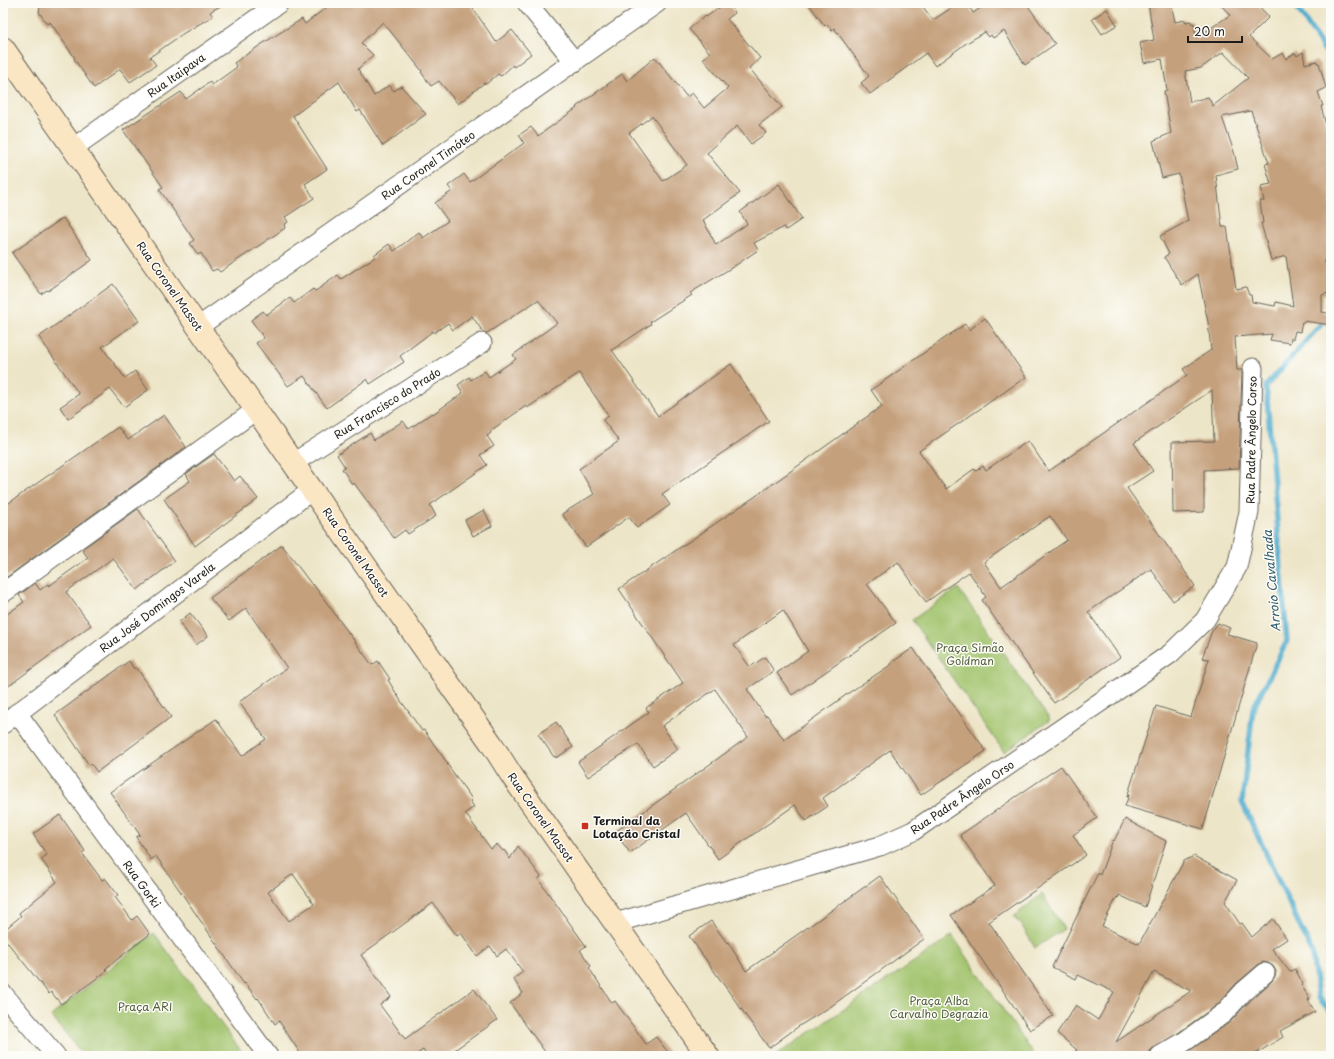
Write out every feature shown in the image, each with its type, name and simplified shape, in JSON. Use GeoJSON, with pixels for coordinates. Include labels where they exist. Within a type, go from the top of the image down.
{"type":"FeatureCollection","features":[{"type":"Feature","properties":{"kind":"street","name":"Rua Itaipava"},"geometry":{"type":"LineString","coordinates":[[73,148],[279,3]]}},
{"type":"Feature","properties":{"kind":"street"},"geometry":{"type":"LineString","coordinates":[[527,3],[575,62]]}},
{"type":"Feature","properties":{"kind":"street","name":"Rua Coronel Timóteo"},"geometry":{"type":"LineString","coordinates":[[198,327],[657,3]]}},
{"type":"Feature","properties":{"kind":"street","name":"Rua Coronel Massot"},"geometry":{"type":"LineString","coordinates":[[3,48],[293,463],[487,737],[512,776],[708,1056]]}},
{"type":"Feature","properties":{"kind":"street","name":"Rua Francisco do Prado"},"geometry":{"type":"LineString","coordinates":[[293,463],[482,343]]}},
{"type":"Feature","properties":{"kind":"street","name":"Rua Padre Ângelo Corso"},"geometry":{"type":"LineString","coordinates":[[1170,654],[1205,620],[1237,567],[1249,512],[1252,368]]}},
{"type":"Feature","properties":{"kind":"street"},"geometry":{"type":"LineString","coordinates":[[3,593],[256,410]]}},
{"type":"Feature","properties":{"kind":"street","name":"Rua José Domingos Varela"},"geometry":{"type":"LineString","coordinates":[[10,718],[312,490]]}},
{"type":"Feature","properties":{"kind":"street","name":"Rua Padre Ângelo Orso"},"geometry":{"type":"LineString","coordinates":[[615,923],[880,846],[913,831],[1170,654]]}},
{"type":"Feature","properties":{"kind":"street","name":"Rua Gorki"},"geometry":{"type":"LineString","coordinates":[[10,718],[268,1056]]}},
{"type":"Feature","properties":{"kind":"street"},"geometry":{"type":"LineString","coordinates":[[1160,1056],[1184,1042],[1224,1013],[1243,992],[1265,973]]}},
{"type":"Feature","properties":{"kind":"street"},"geometry":{"type":"LineString","coordinates":[[3,994],[56,1056]]}},
{"type":"Feature","properties":{"kind":"green space","name":"Praça Simão Goldman"},"geometry":{"type":"Polygon","coordinates":[[[958,588],[1050,720],[1004,752],[912,620],[958,588]]]}},
{"type":"Feature","properties":{"kind":"green space"},"geometry":{"type":"Polygon","coordinates":[[[1042,894],[1064,929],[1035,948],[1021,924],[1013,917],[1042,894]]]}},
{"type":"Feature","properties":{"kind":"green space","name":"Praça ARI"},"geometry":{"type":"Polygon","coordinates":[[[154,933],[245,1056],[84,1056],[51,1016],[154,933]]]}},
{"type":"Feature","properties":{"kind":"green space","name":"Praça Alba Carvalho Degrazia"},"geometry":{"type":"Polygon","coordinates":[[[952,935],[1035,1056],[775,1056],[943,942],[952,935]]]}},
{"type":"Feature","properties":{"kind":"green space"},"geometry":{"type":"Polygon","coordinates":[[[1326,950],[1331,952],[1331,979],[1326,950]]]}},
{"type":"Feature","properties":{"kind":"building"},"geometry":{"type":"Polygon","coordinates":[[[41,3],[225,3],[210,12],[213,16],[184,33],[150,57],[156,65],[130,82],[120,69],[94,88],[50,22],[47,24],[39,12],[41,3]]]}},
{"type":"Feature","properties":{"kind":"building"},"geometry":{"type":"Polygon","coordinates":[[[332,3],[469,3],[496,42],[512,30],[531,54],[514,67],[513,65],[501,76],[498,74],[486,84],[484,83],[458,104],[439,81],[431,86],[421,72],[422,71],[383,22],[361,43],[373,55],[358,69],[374,96],[389,85],[394,91],[401,86],[426,114],[383,146],[360,110],[357,112],[339,82],[293,116],[327,169],[305,184],[314,198],[285,217],[288,222],[284,225],[285,228],[220,272],[217,269],[212,271],[201,253],[198,255],[190,243],[194,240],[159,189],[163,187],[123,130],[181,92],[186,99],[210,82],[212,85],[237,67],[234,63],[302,19],[305,24],[332,3]]]}},
{"type":"Feature","properties":{"kind":"building"},"geometry":{"type":"Polygon","coordinates":[[[726,3],[729,3],[735,13],[727,19],[760,58],[749,68],[782,107],[759,125],[766,133],[751,144],[737,126],[707,153],[740,193],[703,220],[716,245],[747,224],[740,212],[779,184],[802,219],[786,230],[784,227],[754,243],[758,250],[690,293],[692,295],[650,322],[651,324],[612,350],[658,416],[731,364],[769,421],[662,494],[670,505],[637,528],[629,517],[586,547],[562,514],[594,494],[579,469],[619,441],[603,420],[609,416],[579,373],[527,408],[526,406],[490,431],[491,433],[487,436],[494,446],[480,455],[487,465],[430,505],[436,516],[408,534],[405,530],[394,538],[354,483],[352,484],[342,469],[345,467],[337,455],[370,433],[374,440],[403,421],[409,429],[463,393],[458,385],[469,377],[471,380],[485,371],[489,377],[516,359],[513,355],[557,323],[538,300],[487,333],[483,332],[472,316],[453,330],[448,323],[434,333],[433,331],[400,356],[404,362],[370,384],[367,379],[327,408],[304,376],[288,386],[256,343],[264,338],[251,320],[263,311],[266,315],[290,298],[294,303],[313,289],[315,291],[317,290],[338,275],[341,279],[375,257],[374,255],[389,244],[394,251],[419,232],[423,238],[448,221],[435,203],[452,191],[448,186],[464,174],[470,182],[524,143],[519,135],[531,127],[538,136],[622,74],[627,81],[655,57],[687,97],[692,93],[704,108],[728,88],[703,59],[710,53],[689,29],[705,16],[706,17],[726,3]],[[652,116],[629,133],[663,181],[687,165],[652,116]]]}},
{"type":"Feature","properties":{"kind":"building"},"geometry":{"type":"Polygon","coordinates":[[[808,3],[920,3],[933,20],[959,3],[967,3],[973,13],[988,3],[1026,3],[1055,44],[1025,65],[1004,31],[993,38],[991,35],[989,37],[985,32],[965,44],[935,66],[926,53],[870,94],[861,83],[869,76],[834,28],[832,30],[827,24],[825,26],[808,3]]]}},
{"type":"Feature","properties":{"kind":"building"},"geometry":{"type":"Polygon","coordinates":[[[1148,3],[1171,3],[1175,22],[1185,20],[1186,22],[1191,21],[1192,24],[1194,23],[1196,38],[1230,15],[1219,3],[1256,3],[1269,17],[1249,37],[1272,59],[1283,53],[1286,59],[1295,53],[1297,56],[1303,52],[1305,64],[1317,61],[1317,63],[1319,63],[1326,88],[1318,92],[1323,106],[1321,106],[1329,137],[1331,137],[1331,259],[1324,260],[1331,284],[1331,292],[1322,295],[1322,312],[1331,314],[1331,325],[1304,321],[1304,323],[1302,322],[1300,332],[1295,331],[1293,339],[1291,338],[1290,343],[1270,340],[1272,334],[1235,337],[1237,370],[1242,370],[1239,468],[1204,470],[1204,512],[1173,513],[1172,442],[1214,441],[1212,390],[1134,443],[1153,471],[1127,488],[1195,586],[1173,601],[1151,569],[1088,612],[1120,657],[1054,703],[982,600],[986,597],[969,572],[926,602],[898,562],[867,584],[896,623],[792,695],[777,673],[808,651],[783,610],[734,645],[750,667],[765,657],[774,671],[747,689],[765,716],[767,715],[784,740],[913,648],[986,751],[921,795],[890,750],[823,798],[828,806],[806,821],[795,805],[718,859],[686,813],[630,853],[615,832],[748,737],[715,689],[662,726],[678,749],[653,766],[638,744],[588,777],[578,762],[649,712],[646,708],[683,683],[619,589],[753,498],[882,406],[871,390],[965,324],[969,330],[985,318],[1026,377],[919,451],[946,489],[974,469],[976,471],[983,466],[986,470],[1028,441],[1049,471],[1187,375],[1183,369],[1211,350],[1208,322],[1198,274],[1182,285],[1164,257],[1169,254],[1160,236],[1188,221],[1179,174],[1162,178],[1153,141],[1171,133],[1164,91],[1167,90],[1162,59],[1144,63],[1140,43],[1154,40],[1148,3]],[[1223,52],[1201,68],[1185,71],[1190,102],[1208,97],[1213,106],[1248,78],[1223,52]],[[1251,111],[1222,117],[1238,169],[1216,175],[1222,227],[1227,227],[1236,289],[1246,287],[1249,295],[1251,295],[1252,302],[1275,306],[1276,302],[1293,306],[1286,256],[1271,260],[1261,223],[1263,223],[1260,201],[1264,201],[1261,186],[1271,184],[1265,164],[1269,163],[1251,111]],[[1050,516],[984,562],[1001,587],[1067,540],[1050,516]]]}},
{"type":"Feature","properties":{"kind":"building"},"geometry":{"type":"Polygon","coordinates":[[[1107,9],[1117,25],[1102,34],[1092,19],[1107,9]]]}},
{"type":"Feature","properties":{"kind":"building"},"geometry":{"type":"Polygon","coordinates":[[[63,218],[92,260],[48,291],[47,290],[41,294],[12,253],[63,218]]]}},
{"type":"Feature","properties":{"kind":"building"},"geometry":{"type":"Polygon","coordinates":[[[113,284],[139,321],[102,347],[125,378],[135,371],[148,390],[124,407],[110,389],[68,419],[60,407],[79,394],[39,337],[113,284]]]}},
{"type":"Feature","properties":{"kind":"building"},"geometry":{"type":"Polygon","coordinates":[[[164,415],[186,447],[7,577],[3,571],[3,507],[118,427],[128,440],[164,415]]]}},
{"type":"Feature","properties":{"kind":"building"},"geometry":{"type":"Polygon","coordinates":[[[214,454],[234,481],[240,476],[258,499],[195,546],[164,499],[190,481],[186,474],[214,454]]]}},
{"type":"Feature","properties":{"kind":"building"},"geometry":{"type":"Polygon","coordinates":[[[138,509],[175,561],[137,590],[113,558],[66,592],[91,625],[3,690],[3,617],[24,602],[19,595],[35,583],[40,590],[48,584],[49,586],[88,558],[82,549],[138,509]]]}},
{"type":"Feature","properties":{"kind":"building"},"geometry":{"type":"Polygon","coordinates":[[[484,510],[492,526],[473,536],[465,520],[484,510]]]}},
{"type":"Feature","properties":{"kind":"building"},"geometry":{"type":"Polygon","coordinates":[[[282,545],[312,585],[313,584],[372,665],[378,661],[390,679],[388,680],[399,698],[422,731],[424,730],[472,799],[470,801],[474,807],[465,813],[491,849],[497,844],[503,851],[504,850],[510,859],[518,846],[541,877],[538,879],[586,946],[580,950],[591,966],[589,968],[612,1003],[615,1001],[646,1044],[656,1037],[671,1056],[548,1056],[510,1003],[523,993],[513,979],[523,972],[506,949],[497,956],[490,946],[477,956],[461,933],[457,936],[433,903],[361,955],[391,997],[380,1005],[405,1039],[474,989],[497,1020],[446,1056],[427,1056],[423,1050],[414,1056],[302,1056],[279,1021],[275,1024],[258,998],[257,999],[245,983],[244,984],[156,856],[151,860],[136,837],[140,835],[110,792],[216,719],[242,756],[266,739],[239,702],[287,668],[246,608],[229,621],[210,598],[282,545]],[[293,874],[268,892],[289,921],[314,904],[293,874]]]}},
{"type":"Feature","properties":{"kind":"building"},"geometry":{"type":"Polygon","coordinates":[[[190,613],[208,636],[196,645],[179,622],[190,613]]]}},
{"type":"Feature","properties":{"kind":"building"},"geometry":{"type":"Polygon","coordinates":[[[1218,623],[1230,628],[1227,634],[1257,643],[1203,829],[1125,806],[1156,706],[1191,717],[1209,659],[1202,658],[1212,631],[1218,623]]]}},
{"type":"Feature","properties":{"kind":"building"},"geometry":{"type":"Polygon","coordinates":[[[129,661],[134,669],[136,667],[171,717],[97,772],[91,764],[89,765],[55,715],[129,661]]]}},
{"type":"Feature","properties":{"kind":"building"},"geometry":{"type":"Polygon","coordinates":[[[556,722],[573,747],[556,758],[538,734],[556,722]]]}},
{"type":"Feature","properties":{"kind":"building"},"geometry":{"type":"Polygon","coordinates":[[[1061,766],[1097,818],[1073,835],[1086,855],[989,922],[1053,1016],[1030,1030],[951,915],[995,886],[960,835],[1061,766]]]}},
{"type":"Feature","properties":{"kind":"building"},"geometry":{"type":"Polygon","coordinates":[[[60,815],[85,851],[82,853],[102,880],[105,878],[118,895],[115,897],[132,920],[137,916],[150,934],[105,969],[107,971],[61,1004],[51,992],[49,994],[3,937],[3,931],[21,916],[19,913],[57,882],[41,859],[47,855],[33,834],[60,815]]]}},
{"type":"Feature","properties":{"kind":"building"},"geometry":{"type":"Polygon","coordinates":[[[1125,819],[1166,841],[1145,907],[1119,895],[1102,926],[1139,944],[1184,861],[1194,856],[1237,880],[1225,902],[1240,924],[1242,923],[1252,937],[1273,919],[1287,939],[1272,949],[1290,972],[1295,969],[1303,984],[1301,985],[1310,999],[1308,1000],[1315,1012],[1280,1031],[1283,1037],[1252,1056],[1182,1056],[1230,1022],[1272,981],[1276,971],[1273,966],[1263,962],[1236,984],[1217,1005],[1178,1033],[1154,1047],[1150,1051],[1149,1056],[1070,1056],[1077,1050],[1057,1033],[1076,1005],[1098,1020],[1114,992],[1078,975],[1076,979],[1052,967],[1098,873],[1100,875],[1113,840],[1114,841],[1125,819]],[[1154,972],[1116,1042],[1191,991],[1154,972]]]}},
{"type":"Feature","properties":{"kind":"building"},"geometry":{"type":"Polygon","coordinates":[[[880,876],[924,939],[830,1007],[799,1026],[769,1048],[689,936],[711,921],[727,943],[728,942],[746,971],[880,876]]]}},
{"type":"Feature","properties":{"kind":"waterway","name":"Arroio Cavalhada"},"geometry":{"type":"LineString","coordinates":[[1294,3],[1331,60]]}},
{"type":"Feature","properties":{"kind":"waterway","name":"Arroio Cavalhada"},"geometry":{"type":"LineString","coordinates":[[1331,313],[1266,386],[1287,641],[1253,709],[1242,802],[1312,952],[1318,997],[1331,1012]]}},
{"type":"Feature","properties":{"kind":"place","name":"Terminal da Lotação Cristal"},"geometry":{"type":"Point","coordinates":[585,826]}}]}
